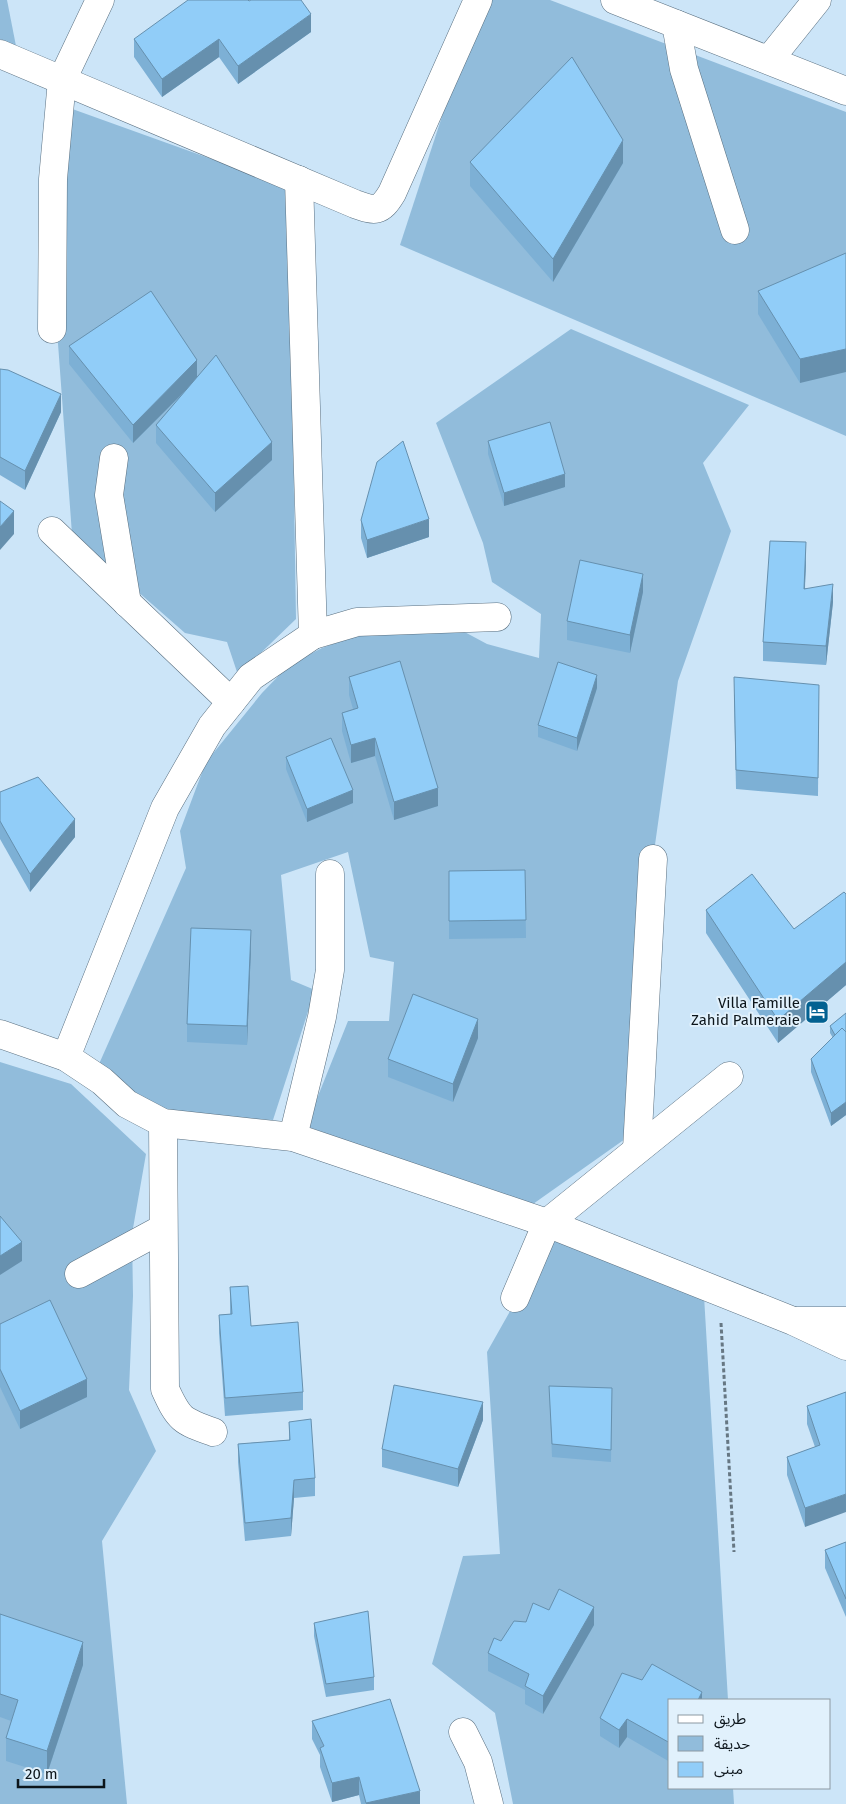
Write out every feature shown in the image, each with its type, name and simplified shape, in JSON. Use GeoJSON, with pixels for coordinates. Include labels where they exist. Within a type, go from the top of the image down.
{"type":"FeatureCollection","features":[{"type":"Feature","properties":{"kind":"street"},"geometry":{"type":"LineString","coordinates":[[52,329],[53,179],[62,80],[100,0]]}},
{"type":"Feature","properties":{"kind":"street"},"geometry":{"type":"LineString","coordinates":[[0,54],[370,210],[384,206],[478,0]]}},
{"type":"Feature","properties":{"kind":"street"},"geometry":{"type":"LineString","coordinates":[[615,0],[846,91]]}},
{"type":"Feature","properties":{"kind":"street"},"geometry":{"type":"LineString","coordinates":[[768,60],[817,0]]}},
{"type":"Feature","properties":{"kind":"street"},"geometry":{"type":"LineString","coordinates":[[676,24],[684,69],[735,230]]}},
{"type":"Feature","properties":{"kind":"street"},"geometry":{"type":"LineString","coordinates":[[300,180],[313,635]]}},
{"type":"Feature","properties":{"kind":"street"},"geometry":{"type":"LineString","coordinates":[[114,458],[109,495],[127,603]]}},
{"type":"Feature","properties":{"kind":"street"},"geometry":{"type":"LineString","coordinates":[[52,530],[231,702]]}},
{"type":"Feature","properties":{"kind":"street"},"geometry":{"type":"LineString","coordinates":[[66,1057],[166,808],[212,726],[251,677],[313,635],[357,622],[497,617]]}},
{"type":"Feature","properties":{"kind":"street"},"geometry":{"type":"LineString","coordinates":[[637,1149],[653,859]]}},
{"type":"Feature","properties":{"kind":"street"},"geometry":{"type":"LineString","coordinates":[[293,1137],[322,1017],[330,970],[330,874]]}},
{"type":"Feature","properties":{"kind":"street"},"geometry":{"type":"LineString","coordinates":[[0,1034],[66,1057],[102,1081],[126,1104],[163,1123],[293,1137],[546,1223],[794,1321],[846,1346]]}},
{"type":"Feature","properties":{"kind":"street"},"geometry":{"type":"LineString","coordinates":[[515,1298],[546,1223],[729,1076]]}},
{"type":"Feature","properties":{"kind":"street"},"geometry":{"type":"LineString","coordinates":[[163,1123],[162,1229],[165,1389],[174,1410],[185,1423],[213,1432]]}},
{"type":"Feature","properties":{"kind":"street"},"geometry":{"type":"LineString","coordinates":[[79,1274],[162,1229]]}},
{"type":"Feature","properties":{"kind":"street"},"geometry":{"type":"LineString","coordinates":[[794,1321],[846,1321]]}},
{"type":"Feature","properties":{"kind":"street"},"geometry":{"type":"LineString","coordinates":[[463,1732],[478,1762],[489,1804]]}},
{"type":"Feature","properties":{"kind":"path"},"geometry":{"type":"LineString","coordinates":[[719,1292],[734,1552]]}},
{"type":"Feature","properties":{"kind":"green space"},"geometry":{"type":"Polygon","coordinates":[[[0,0],[7,0],[16,46],[0,39],[0,0]]]}},
{"type":"Feature","properties":{"kind":"green space"},"geometry":{"type":"Polygon","coordinates":[[[480,0],[550,0],[846,112],[846,436],[400,245],[480,0]]]}},
{"type":"Feature","properties":{"kind":"green space"},"geometry":{"type":"Polygon","coordinates":[[[64,106],[289,187],[296,619],[238,675],[227,642],[185,633],[72,534],[57,330],[64,106]]]}},
{"type":"Feature","properties":{"kind":"green space"},"geometry":{"type":"Polygon","coordinates":[[[571,329],[749,405],[703,463],[731,531],[678,681],[653,859],[625,1139],[533,1204],[514,1202],[306,1126],[348,1021],[389,1021],[394,962],[370,957],[348,852],[281,875],[291,980],[315,990],[273,1120],[162,1114],[99,1064],[186,868],[180,831],[206,762],[262,693],[289,665],[322,648],[363,633],[459,629],[487,644],[539,658],[541,614],[492,582],[483,543],[436,423],[571,329]]]}},
{"type":"Feature","properties":{"kind":"green space"},"geometry":{"type":"Polygon","coordinates":[[[0,1062],[71,1084],[146,1154],[132,1234],[133,1296],[129,1390],[156,1451],[102,1541],[127,1804],[0,1804],[0,1062]]]}},
{"type":"Feature","properties":{"kind":"green space"},"geometry":{"type":"Polygon","coordinates":[[[552,1237],[704,1296],[728,1699],[668,1699],[668,1789],[733,1789],[734,1804],[513,1804],[495,1713],[432,1664],[463,1556],[500,1554],[487,1352],[552,1237]]]}},
{"type":"Feature","properties":{"kind":"building"},"geometry":{"type":"Polygon","coordinates":[[[188,0],[301,0],[311,14],[238,66],[219,39],[162,79],[134,39],[188,0]]]}},
{"type":"Feature","properties":{"kind":"building"},"geometry":{"type":"Polygon","coordinates":[[[572,57],[623,140],[553,259],[470,162],[572,57]]]}},
{"type":"Feature","properties":{"kind":"building"},"geometry":{"type":"Polygon","coordinates":[[[846,253],[846,349],[800,359],[758,291],[846,253]]]}},
{"type":"Feature","properties":{"kind":"building"},"geometry":{"type":"Polygon","coordinates":[[[151,291],[197,360],[133,425],[69,346],[151,291]]]}},
{"type":"Feature","properties":{"kind":"building"},"geometry":{"type":"Polygon","coordinates":[[[216,355],[272,442],[215,493],[156,425],[216,355]]]}},
{"type":"Feature","properties":{"kind":"building"},"geometry":{"type":"Polygon","coordinates":[[[0,369],[8,370],[61,394],[25,471],[0,457],[0,369]]]}},
{"type":"Feature","properties":{"kind":"building"},"geometry":{"type":"Polygon","coordinates":[[[550,422],[565,474],[504,493],[488,441],[550,422]]]}},
{"type":"Feature","properties":{"kind":"building"},"geometry":{"type":"Polygon","coordinates":[[[403,441],[429,519],[367,540],[361,520],[377,462],[403,441]]]}},
{"type":"Feature","properties":{"kind":"building"},"geometry":{"type":"Polygon","coordinates":[[[0,501],[14,511],[0,527],[0,501]]]}},
{"type":"Feature","properties":{"kind":"building"},"geometry":{"type":"Polygon","coordinates":[[[770,541],[806,542],[804,589],[833,584],[826,646],[763,642],[770,541]]]}},
{"type":"Feature","properties":{"kind":"building"},"geometry":{"type":"Polygon","coordinates":[[[580,560],[643,574],[630,635],[567,621],[580,560]]]}},
{"type":"Feature","properties":{"kind":"building"},"geometry":{"type":"Polygon","coordinates":[[[400,661],[438,788],[394,802],[375,738],[351,745],[342,713],[358,708],[349,677],[400,661]]]}},
{"type":"Feature","properties":{"kind":"building"},"geometry":{"type":"Polygon","coordinates":[[[558,662],[597,675],[577,738],[538,725],[558,662]]]}},
{"type":"Feature","properties":{"kind":"building"},"geometry":{"type":"Polygon","coordinates":[[[734,677],[819,685],[818,778],[736,770],[734,677]]]}},
{"type":"Feature","properties":{"kind":"building"},"geometry":{"type":"Polygon","coordinates":[[[331,738],[353,790],[307,809],[286,757],[331,738]]]}},
{"type":"Feature","properties":{"kind":"building"},"geometry":{"type":"Polygon","coordinates":[[[38,777],[75,819],[30,874],[0,821],[0,792],[38,777]]]}},
{"type":"Feature","properties":{"kind":"building"},"geometry":{"type":"Polygon","coordinates":[[[525,870],[526,920],[449,921],[449,871],[525,870]]]}},
{"type":"Feature","properties":{"kind":"building"},"geometry":{"type":"Polygon","coordinates":[[[752,874],[794,929],[844,892],[846,894],[846,962],[778,1020],[706,910],[752,874]]]}},
{"type":"Feature","properties":{"kind":"building"},"geometry":{"type":"Polygon","coordinates":[[[191,928],[251,930],[247,1026],[187,1024],[191,928]]]}},
{"type":"Feature","properties":{"kind":"building"},"geometry":{"type":"Polygon","coordinates":[[[413,994],[478,1019],[453,1084],[388,1059],[413,994]]]}},
{"type":"Feature","properties":{"kind":"building"},"geometry":{"type":"Polygon","coordinates":[[[846,1013],[846,1032],[842,1028],[835,1035],[830,1026],[846,1013]]]}},
{"type":"Feature","properties":{"kind":"building"},"geometry":{"type":"Polygon","coordinates":[[[842,1028],[846,1032],[846,1102],[831,1113],[811,1059],[842,1028]]]}},
{"type":"Feature","properties":{"kind":"building"},"geometry":{"type":"Polygon","coordinates":[[[0,1216],[22,1242],[0,1256],[0,1216]]]}},
{"type":"Feature","properties":{"kind":"building"},"geometry":{"type":"Polygon","coordinates":[[[248,1286],[251,1326],[298,1322],[303,1392],[225,1398],[219,1315],[232,1314],[230,1287],[248,1286]]]}},
{"type":"Feature","properties":{"kind":"building"},"geometry":{"type":"Polygon","coordinates":[[[50,1300],[87,1379],[20,1411],[0,1369],[0,1324],[50,1300]]]}},
{"type":"Feature","properties":{"kind":"building"},"geometry":{"type":"Polygon","coordinates":[[[394,1385],[483,1402],[458,1469],[382,1449],[394,1385]]]}},
{"type":"Feature","properties":{"kind":"building"},"geometry":{"type":"Polygon","coordinates":[[[549,1386],[612,1388],[611,1450],[552,1444],[549,1386]]]}},
{"type":"Feature","properties":{"kind":"building"},"geometry":{"type":"Polygon","coordinates":[[[846,1392],[846,1494],[805,1508],[787,1457],[820,1445],[807,1406],[846,1392]]]}},
{"type":"Feature","properties":{"kind":"building"},"geometry":{"type":"Polygon","coordinates":[[[311,1419],[315,1478],[294,1480],[291,1518],[245,1523],[238,1444],[290,1440],[289,1422],[311,1419]]]}},
{"type":"Feature","properties":{"kind":"building"},"geometry":{"type":"Polygon","coordinates":[[[846,1542],[846,1599],[825,1550],[846,1542]]]}},
{"type":"Feature","properties":{"kind":"building"},"geometry":{"type":"Polygon","coordinates":[[[559,1589],[594,1607],[543,1696],[525,1686],[529,1674],[488,1653],[494,1638],[501,1641],[514,1621],[526,1622],[533,1603],[549,1610],[559,1589]]]}},
{"type":"Feature","properties":{"kind":"building"},"geometry":{"type":"Polygon","coordinates":[[[368,1611],[374,1677],[326,1684],[314,1623],[368,1611]]]}},
{"type":"Feature","properties":{"kind":"building"},"geometry":{"type":"Polygon","coordinates":[[[0,1614],[83,1642],[47,1751],[6,1738],[18,1700],[0,1694],[0,1614]]]}},
{"type":"Feature","properties":{"kind":"building"},"geometry":{"type":"Polygon","coordinates":[[[652,1664],[702,1692],[698,1699],[668,1699],[668,1742],[627,1719],[619,1730],[600,1718],[622,1673],[642,1680],[652,1664]]]}},
{"type":"Feature","properties":{"kind":"building"},"geometry":{"type":"Polygon","coordinates":[[[390,1699],[420,1791],[366,1803],[359,1777],[332,1783],[320,1748],[324,1746],[312,1721],[390,1699]]]}},
{"type":"Feature","properties":{"kind":"place","name":"Villa Famille Zahid Palmeraie"},"geometry":{"type":"Point","coordinates":[817,1012]}}]}
